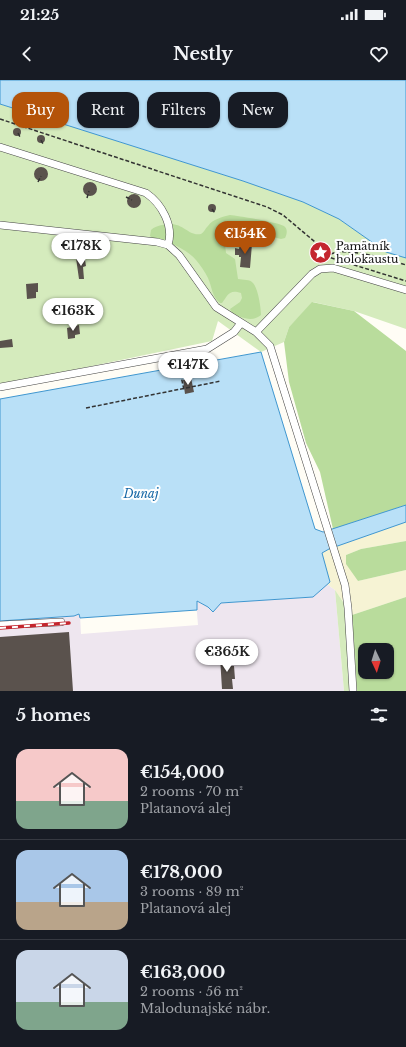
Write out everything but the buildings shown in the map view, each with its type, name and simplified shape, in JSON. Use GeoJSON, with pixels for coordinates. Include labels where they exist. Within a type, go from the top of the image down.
{"type":"FeatureCollection","features":[{"type":"Feature","properties":{"kind":"street"},"geometry":{"type":"LineString","coordinates":[[0,147],[146,193],[156,201],[165,216],[170,235],[168,245]]}},
{"type":"Feature","properties":{"kind":"street"},"geometry":{"type":"LineString","coordinates":[[0,225],[157,242],[168,245],[179,255],[216,307],[256,332],[270,346],[345,585],[348,608],[353,691]]}},
{"type":"Feature","properties":{"kind":"street"},"geometry":{"type":"LineString","coordinates":[[256,332],[312,274],[327,267],[406,290]]}},
{"type":"Feature","properties":{"kind":"street"},"geometry":{"type":"LineString","coordinates":[[0,387],[207,348],[234,332],[241,323]]}},
{"type":"Feature","properties":{"kind":"street"},"geometry":{"type":"LineString","coordinates":[[0,625],[61,622]]}},
{"type":"Feature","properties":{"kind":"path"},"geometry":{"type":"LineString","coordinates":[[0,119],[267,207],[283,216],[316,242],[324,251],[325,256]]}},
{"type":"Feature","properties":{"kind":"path"},"geometry":{"type":"LineString","coordinates":[[18,133],[20,137]]}},
{"type":"Feature","properties":{"kind":"path"},"geometry":{"type":"LineString","coordinates":[[41,140],[43,144]]}},
{"type":"Feature","properties":{"kind":"path"},"geometry":{"type":"LineString","coordinates":[[38,182],[42,176]]}},
{"type":"Feature","properties":{"kind":"path"},"geometry":{"type":"LineString","coordinates":[[87,198],[89,190]]}},
{"type":"Feature","properties":{"kind":"path"},"geometry":{"type":"LineString","coordinates":[[126,197],[132,200]]}},
{"type":"Feature","properties":{"kind":"path"},"geometry":{"type":"LineString","coordinates":[[212,209],[214,213]]}},
{"type":"Feature","properties":{"kind":"path"},"geometry":{"type":"LineString","coordinates":[[325,256],[337,252],[357,254],[383,258],[406,265]]}},
{"type":"Feature","properties":{"kind":"path"},"geometry":{"type":"LineString","coordinates":[[325,256],[406,281]]}},
{"type":"Feature","properties":{"kind":"path"},"geometry":{"type":"LineString","coordinates":[[179,366],[184,390]]}},
{"type":"Feature","properties":{"kind":"path"},"geometry":{"type":"LineString","coordinates":[[86,408],[184,390],[222,381]]}},
{"type":"Feature","properties":{"kind":"shaded area"},"geometry":{"type":"Polygon","coordinates":[[[406,522],[406,541],[361,549],[346,555],[358,581],[406,570],[406,597],[352,615],[335,590],[327,584],[322,553],[329,549],[406,522]]]}},
{"type":"Feature","properties":{"kind":"shaded area"},"geometry":{"type":"Polygon","coordinates":[[[327,584],[335,590],[344,691],[0,691],[0,621],[74,616],[80,614],[81,634],[198,625],[196,601],[208,607],[221,603],[313,597],[327,584]]]}},
{"type":"Feature","properties":{"kind":"green space"},"geometry":{"type":"Polygon","coordinates":[[[0,104],[12,108],[12,128],[69,128],[69,126],[243,181],[303,202],[339,219],[386,252],[406,258],[406,329],[354,311],[313,302],[289,327],[284,342],[261,352],[218,321],[212,341],[0,384],[0,104]]]}},
{"type":"Feature","properties":{"kind":"green space"},"geometry":{"type":"Polygon","coordinates":[[[230,215],[274,223],[284,226],[287,230],[285,238],[281,239],[243,229],[225,228],[220,234],[225,244],[226,253],[235,259],[238,279],[250,281],[255,286],[260,303],[261,315],[254,319],[239,316],[232,313],[230,309],[240,302],[242,298],[241,293],[231,292],[222,303],[220,303],[214,295],[206,274],[200,264],[193,257],[178,246],[150,236],[153,228],[169,224],[180,226],[192,233],[201,234],[212,222],[230,215]]]}},
{"type":"Feature","properties":{"kind":"green space"},"geometry":{"type":"Polygon","coordinates":[[[312,302],[354,311],[406,351],[406,505],[333,529],[320,472],[306,443],[289,382],[284,342],[289,327],[312,302]]]}},
{"type":"Feature","properties":{"kind":"green space"},"geometry":{"type":"Polygon","coordinates":[[[406,541],[406,570],[358,581],[346,564],[346,555],[361,549],[406,541]]]}},
{"type":"Feature","properties":{"kind":"green space"},"geometry":{"type":"Polygon","coordinates":[[[335,590],[352,615],[357,691],[344,691],[335,590]]]}},
{"type":"Feature","properties":{"kind":"green space"},"geometry":{"type":"Polygon","coordinates":[[[406,597],[406,691],[357,691],[352,615],[406,597]]]}},
{"type":"Feature","properties":{"kind":"water"},"geometry":{"type":"Polygon","coordinates":[[[0,80],[406,80],[406,258],[386,252],[339,219],[303,202],[243,181],[69,126],[69,92],[12,92],[12,108],[0,104],[0,80]]]}},
{"type":"Feature","properties":{"kind":"water","name":"Dunaj"},"geometry":{"type":"Polygon","coordinates":[[[261,352],[315,529],[323,532],[406,505],[406,522],[329,549],[322,553],[330,582],[313,597],[221,603],[213,612],[208,607],[197,601],[197,610],[80,618],[79,614],[74,616],[0,621],[0,399],[261,352]]]}},
{"type":"Feature","properties":{"kind":"railway"},"geometry":{"type":"LineString","coordinates":[[0,628],[69,623]]}},
{"type":"Feature","properties":{"kind":"place","name":"Pamätník holokaustu"},"geometry":{"type":"Point","coordinates":[321,252]}}]}
